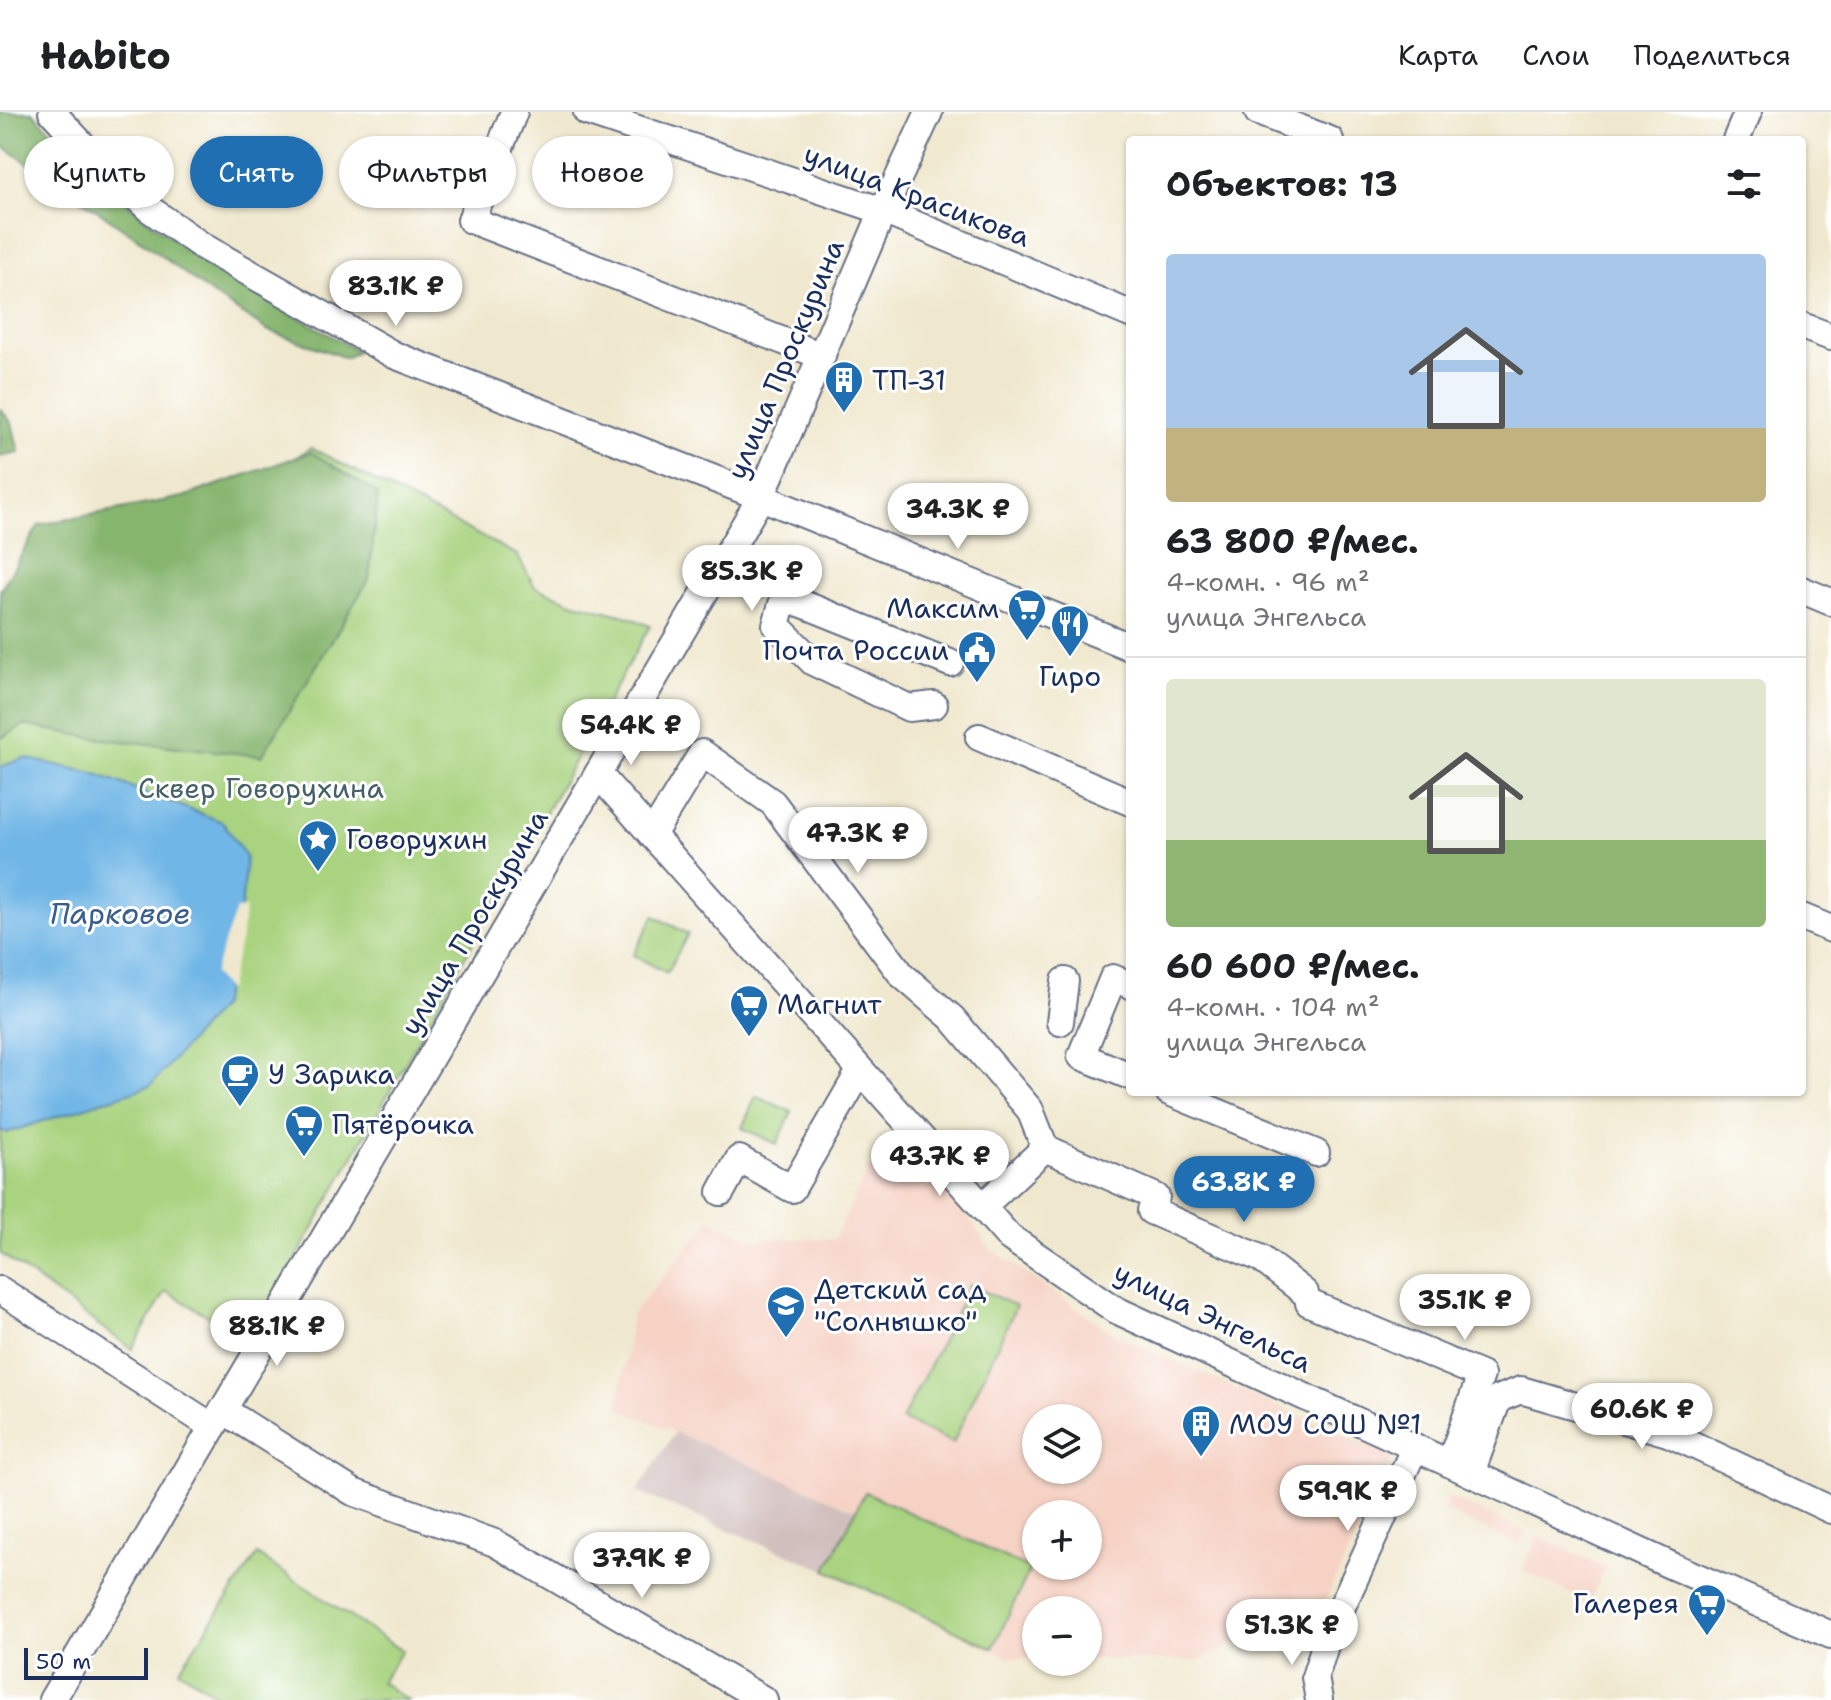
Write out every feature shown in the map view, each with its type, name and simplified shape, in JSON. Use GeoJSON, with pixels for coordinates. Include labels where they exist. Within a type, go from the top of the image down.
{"type":"FeatureCollection","features":[{"type":"Feature","properties":{"kind":"street"},"geometry":{"type":"LineString","coordinates":[[52,112],[102,166],[159,216],[202,246],[383,349],[761,497],[1126,645]]}},
{"type":"Feature","properties":{"kind":"street"},"geometry":{"type":"LineString","coordinates":[[514,112],[471,220],[822,356]]}},
{"type":"Feature","properties":{"kind":"street","name":"улица Красикова"},"geometry":{"type":"LineString","coordinates":[[587,112],[883,211],[1126,312]]}},
{"type":"Feature","properties":{"kind":"street","name":"улица Проскурина"},"geometry":{"type":"LineString","coordinates":[[52,1700],[761,497],[883,211],[929,112]]}},
{"type":"Feature","properties":{"kind":"street"},"geometry":{"type":"LineString","coordinates":[[1258,112],[1320,136]]}},
{"type":"Feature","properties":{"kind":"street"},"geometry":{"type":"LineString","coordinates":[[1738,136],[1748,112]]}},
{"type":"Feature","properties":{"kind":"street"},"geometry":{"type":"LineString","coordinates":[[1806,328],[1831,337]]}},
{"type":"Feature","properties":{"kind":"street"},"geometry":{"type":"LineString","coordinates":[[1806,592],[1831,602]]}},
{"type":"Feature","properties":{"kind":"street"},"geometry":{"type":"LineString","coordinates":[[934,705],[909,708],[813,662],[776,625],[777,614],[782,604],[791,601],[803,604],[950,663]]}},
{"type":"Feature","properties":{"kind":"street"},"geometry":{"type":"LineString","coordinates":[[986,736],[1126,797]]}},
{"type":"Feature","properties":{"kind":"street"},"geometry":{"type":"LineString","coordinates":[[652,835],[702,753],[773,803],[902,975],[985,1074],[1017,1107],[1030,1110],[1045,1148],[1260,1258],[1307,1298],[1481,1375],[1460,1468]]}},
{"type":"Feature","properties":{"kind":"street","name":"улица Энгельса"},"geometry":{"type":"LineString","coordinates":[[598,774],[1009,1237],[1116,1310],[1831,1635]]}},
{"type":"Feature","properties":{"kind":"street"},"geometry":{"type":"LineString","coordinates":[[1806,919],[1831,929]]}},
{"type":"Feature","properties":{"kind":"street"},"geometry":{"type":"LineString","coordinates":[[1126,983],[1113,978],[1081,1056],[1126,1074]]}},
{"type":"Feature","properties":{"kind":"street"},"geometry":{"type":"LineString","coordinates":[[1060,1022],[1065,981]]}},
{"type":"Feature","properties":{"kind":"street"},"geometry":{"type":"LineString","coordinates":[[721,1192],[739,1159],[792,1189],[860,1071]]}},
{"type":"Feature","properties":{"kind":"street"},"geometry":{"type":"LineString","coordinates":[[1179,1096],[1316,1153]]}},
{"type":"Feature","properties":{"kind":"street"},"geometry":{"type":"LineString","coordinates":[[982,1207],[1045,1148]]}},
{"type":"Feature","properties":{"kind":"street"},"geometry":{"type":"LineString","coordinates":[[0,1290],[218,1418],[353,1492],[495,1543],[764,1700]]}},
{"type":"Feature","properties":{"kind":"street"},"geometry":{"type":"LineString","coordinates":[[1460,1468],[1498,1399],[1521,1390],[1668,1433],[1831,1510]]}},
{"type":"Feature","properties":{"kind":"street"},"geometry":{"type":"LineString","coordinates":[[1319,1700],[1315,1677],[1327,1639],[1415,1447]]}},
{"type":"Feature","properties":{"kind":"shaded area"},"geometry":{"type":"Polygon","coordinates":[[[911,1145],[940,1175],[989,1248],[1119,1337],[1393,1457],[1305,1643],[1258,1633],[1196,1661],[1102,1659],[1102,1596],[1022,1596],[1022,1658],[1010,1658],[826,1570],[856,1510],[618,1408],[632,1314],[710,1220],[750,1239],[834,1239],[869,1168],[892,1164],[911,1145]]]}},
{"type":"Feature","properties":{"kind":"shaded area"},"geometry":{"type":"Polygon","coordinates":[[[675,1432],[857,1511],[826,1570],[637,1492],[675,1432]]]}},
{"type":"Feature","properties":{"kind":"shaded area"},"geometry":{"type":"Polygon","coordinates":[[[1449,1497],[1526,1532],[1519,1546],[1443,1510],[1449,1497]]]}},
{"type":"Feature","properties":{"kind":"shaded area"},"geometry":{"type":"Polygon","coordinates":[[[1538,1536],[1605,1567],[1589,1602],[1522,1571],[1538,1536]]]}},
{"type":"Feature","properties":{"kind":"green space"},"geometry":{"type":"Polygon","coordinates":[[[0,112],[32,112],[57,136],[24,136],[24,160],[0,144],[0,112]]]}},
{"type":"Feature","properties":{"kind":"green space"},"geometry":{"type":"Polygon","coordinates":[[[93,208],[134,208],[234,279],[358,351],[346,358],[267,330],[216,297],[93,208]]]}},
{"type":"Feature","properties":{"kind":"green space"},"geometry":{"type":"Polygon","coordinates":[[[0,409],[12,423],[19,452],[0,456],[0,409]]]}},
{"type":"Feature","properties":{"kind":"green space","name":"Сквер Говорухина"},"geometry":{"type":"Polygon","coordinates":[[[311,448],[517,555],[535,587],[650,626],[250,1341],[166,1291],[132,1349],[0,1253],[0,644],[311,448]]]}},
{"type":"Feature","properties":{"kind":"green space"},"geometry":{"type":"Polygon","coordinates":[[[311,452],[378,494],[369,579],[262,756],[94,738],[24,725],[0,739],[0,591],[39,525],[183,497],[311,452]]]}},
{"type":"Feature","properties":{"kind":"green space"},"geometry":{"type":"Polygon","coordinates":[[[654,916],[688,934],[667,973],[633,955],[654,916]]]}},
{"type":"Feature","properties":{"kind":"green space"},"geometry":{"type":"Polygon","coordinates":[[[756,1096],[792,1112],[777,1144],[742,1128],[756,1096]]]}},
{"type":"Feature","properties":{"kind":"green space"},"geometry":{"type":"Polygon","coordinates":[[[970,1285],[1016,1306],[953,1443],[902,1420],[970,1285]]]}},
{"type":"Feature","properties":{"kind":"green space"},"geometry":{"type":"Polygon","coordinates":[[[865,1492],[1022,1565],[1022,1580],[1025,1580],[993,1648],[826,1570],[865,1492]]]}},
{"type":"Feature","properties":{"kind":"green space"},"geometry":{"type":"Polygon","coordinates":[[[257,1555],[402,1651],[381,1682],[408,1700],[224,1700],[179,1670],[257,1555]]]}},
{"type":"Feature","properties":{"kind":"water","name":"Парковое"},"geometry":{"type":"Polygon","coordinates":[[[24,758],[94,773],[223,822],[246,857],[239,932],[221,1006],[150,1086],[7,1133],[0,1130],[0,767],[24,758]]]}},
{"type":"Feature","properties":{"kind":"pier"},"geometry":{"type":"Polygon","coordinates":[[[245,908],[228,991],[213,974],[236,910],[245,908]]]}},
{"type":"Feature","properties":{"kind":"place","name":"ТП-31"},"geometry":{"type":"Point","coordinates":[844,414]}},
{"type":"Feature","properties":{"kind":"place","name":"Максим"},"geometry":{"type":"Point","coordinates":[1027,642]}},
{"type":"Feature","properties":{"kind":"place","name":"Гиро"},"geometry":{"type":"Point","coordinates":[1070,658]}},
{"type":"Feature","properties":{"kind":"place","name":"Почта России"},"geometry":{"type":"Point","coordinates":[977,684]}},
{"type":"Feature","properties":{"kind":"place","name":"Говорухин"},"geometry":{"type":"Point","coordinates":[318,873]}},
{"type":"Feature","properties":{"kind":"place","name":"Магнит"},"geometry":{"type":"Point","coordinates":[749,1038]}},
{"type":"Feature","properties":{"kind":"place","name":"У Зарика"},"geometry":{"type":"Point","coordinates":[240,1108]}},
{"type":"Feature","properties":{"kind":"place","name":"Пятёрочка"},"geometry":{"type":"Point","coordinates":[304,1158]}},
{"type":"Feature","properties":{"kind":"place","name":"Детский сад \"Солнышко\""},"geometry":{"type":"Point","coordinates":[786,1339]}},
{"type":"Feature","properties":{"kind":"place","name":"МОУ СОШ №1"},"geometry":{"type":"Point","coordinates":[1201,1458]}},
{"type":"Feature","properties":{"kind":"place","name":"Галерея"},"geometry":{"type":"Point","coordinates":[1707,1637]}}]}
